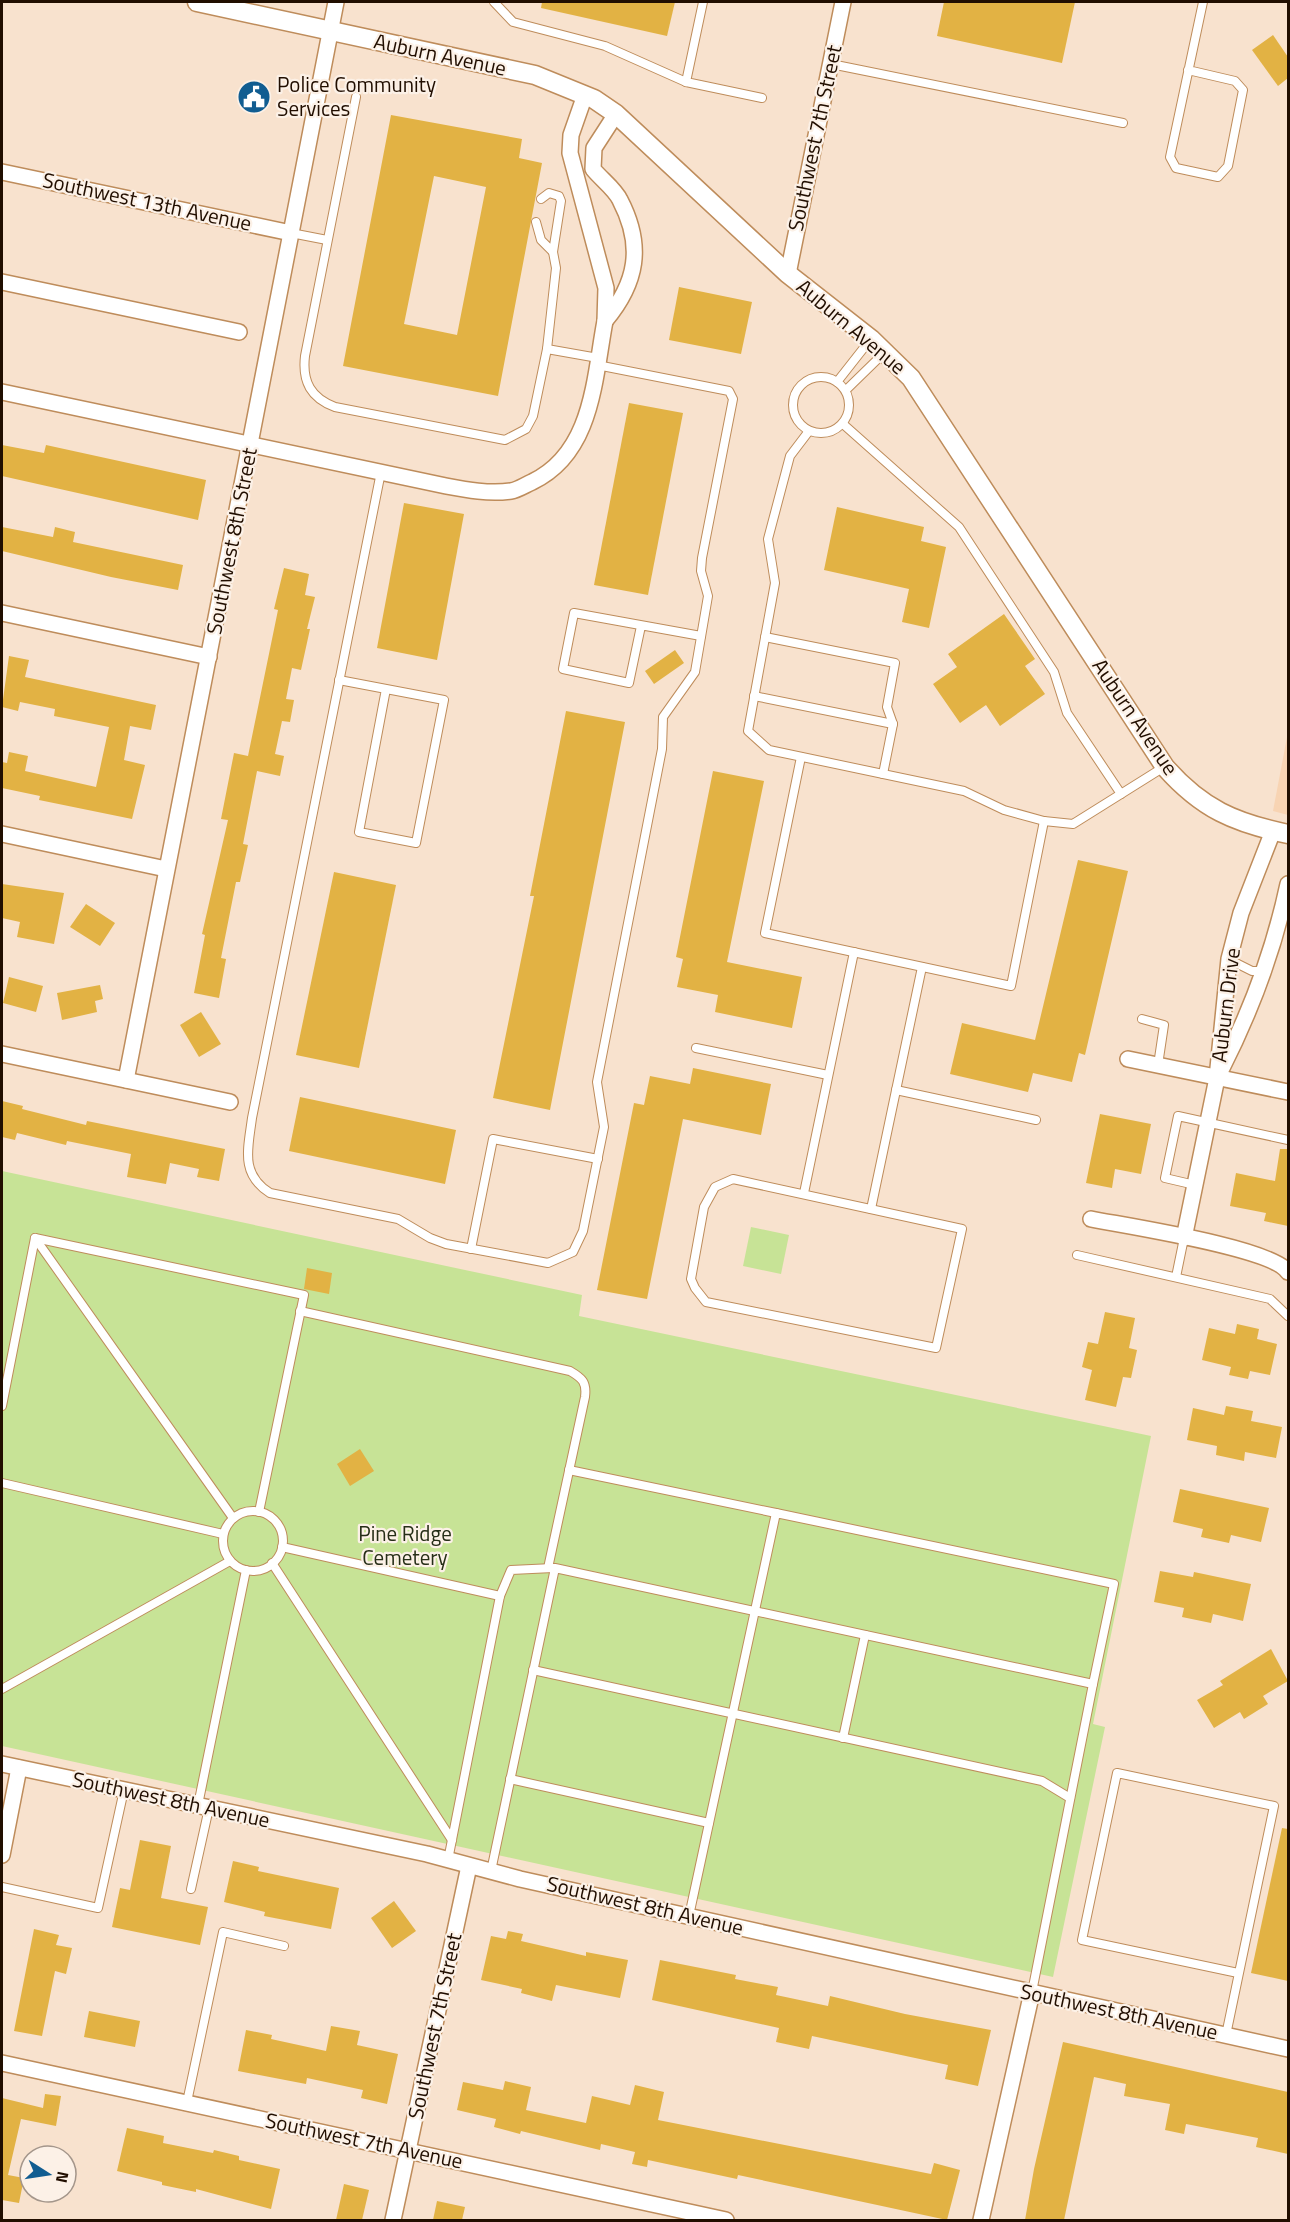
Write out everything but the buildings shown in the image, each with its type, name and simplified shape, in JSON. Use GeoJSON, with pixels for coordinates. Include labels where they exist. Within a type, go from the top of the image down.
{"type":"FeatureCollection","features":[{"type":"Feature","properties":{"kind":"street","name":"Auburn Avenue"},"geometry":{"type":"LineString","coordinates":[[196,2],[535,75],[585,95],[616,114],[788,273],[871,339],[911,378],[1165,767],[1186,791],[1231,818],[1281,832]]}},
{"type":"Feature","properties":{"kind":"street","name":"Southwest 8th Street"},"geometry":{"type":"LineString","coordinates":[[126,1080],[336,2]]}},
{"type":"Feature","properties":{"kind":"street","name":"Southwest 7th Street"},"geometry":{"type":"LineString","coordinates":[[788,273],[843,2]]}},
{"type":"Feature","properties":{"kind":"street"},"geometry":{"type":"LineString","coordinates":[[2,392],[482,492],[513,491],[542,477],[563,460],[576,444],[590,402],[605,321],[606,288],[570,153],[571,135],[585,95]]}},
{"type":"Feature","properties":{"kind":"street"},"geometry":{"type":"LineString","coordinates":[[605,321],[629,285],[635,266],[630,229],[620,198],[593,169],[594,148],[616,114]]}},
{"type":"Feature","properties":{"kind":"street","name":"Southwest 13th Avenue"},"geometry":{"type":"LineString","coordinates":[[2,172],[291,233]]}},
{"type":"Feature","properties":{"kind":"street"},"geometry":{"type":"LineString","coordinates":[[2,282],[239,332]]}},
{"type":"Feature","properties":{"kind":"street"},"geometry":{"type":"LineString","coordinates":[[2,613],[209,657]]}},
{"type":"Feature","properties":{"kind":"street","name":"Auburn Drive"},"geometry":{"type":"LineString","coordinates":[[1184,1238],[1217,1077],[1229,959],[1241,913],[1281,832]]}},
{"type":"Feature","properties":{"kind":"street"},"geometry":{"type":"LineString","coordinates":[[2,834],[166,869]]}},
{"type":"Feature","properties":{"kind":"street","name":"Auburn Drive"},"geometry":{"type":"LineString","coordinates":[[1217,1077],[1248,1018],[1266,971],[1288,884]]}},
{"type":"Feature","properties":{"kind":"street"},"geometry":{"type":"LineString","coordinates":[[2,1054],[230,1101]]}},
{"type":"Feature","properties":{"kind":"street"},"geometry":{"type":"LineString","coordinates":[[1128,1059],[1288,1092]]}},
{"type":"Feature","properties":{"kind":"street"},"geometry":{"type":"LineString","coordinates":[[1091,1219],[1251,1251],[1285,1266],[1288,1272]]}},
{"type":"Feature","properties":{"kind":"street","name":"Southwest 8th Avenue"},"geometry":{"type":"LineString","coordinates":[[2,1764],[448,1860],[688,1916],[1288,2049]]}},
{"type":"Feature","properties":{"kind":"street"},"geometry":{"type":"LineString","coordinates":[[2,1855],[19,1768]]}},
{"type":"Feature","properties":{"kind":"street","name":"Southwest 7th Street"},"geometry":{"type":"LineString","coordinates":[[393,2220],[469,1866]]}},
{"type":"Feature","properties":{"kind":"street"},"geometry":{"type":"LineString","coordinates":[[981,2220],[1032,1992]]}},
{"type":"Feature","properties":{"kind":"street","name":"Southwest 7th Avenue"},"geometry":{"type":"LineString","coordinates":[[2,2063],[726,2220]]}},
{"type":"Feature","properties":{"kind":"lane"},"geometry":{"type":"LineString","coordinates":[[494,2],[513,22],[605,46],[686,82],[762,98]]}},
{"type":"Feature","properties":{"kind":"lane"},"geometry":{"type":"LineString","coordinates":[[686,82],[703,2]]}},
{"type":"Feature","properties":{"kind":"lane"},"geometry":{"type":"LineString","coordinates":[[1188,70],[1235,81],[1243,90],[1228,166],[1218,177],[1176,168],[1170,157],[1188,70],[1203,2]]}},
{"type":"Feature","properties":{"kind":"lane"},"geometry":{"type":"LineString","coordinates":[[831,64],[1123,123]]}},
{"type":"Feature","properties":{"kind":"lane"},"geometry":{"type":"LineString","coordinates":[[356,97],[303,370],[309,388],[322,402],[347,410],[505,440],[526,429],[533,416],[547,349],[556,268],[553,252],[561,201],[559,196],[549,193],[541,199]]}},
{"type":"Feature","properties":{"kind":"lane"},"geometry":{"type":"LineString","coordinates":[[536,222],[541,240],[553,252]]}},
{"type":"Feature","properties":{"kind":"lane"},"geometry":{"type":"LineString","coordinates":[[291,233],[327,240]]}},
{"type":"Feature","properties":{"kind":"lane"},"geometry":{"type":"LineString","coordinates":[[837,382],[871,339]]}},
{"type":"Feature","properties":{"kind":"lane"},"geometry":{"type":"LineString","coordinates":[[381,472],[252,1118],[249,1170],[257,1185],[270,1192],[398,1219],[430,1238],[471,1249],[548,1263],[573,1252],[583,1231],[604,1127],[597,1082],[662,749],[663,717],[695,672],[708,596],[701,571],[702,558],[733,399],[729,391],[547,349]]}},
{"type":"Feature","properties":{"kind":"lane"},"geometry":{"type":"LineString","coordinates":[[846,390],[885,352]]}},
{"type":"Feature","properties":{"kind":"lane"},"geometry":{"type":"LineString","coordinates":[[824,377],[837,382],[846,390],[850,408],[843,424],[828,433],[808,431],[797,421],[794,412],[795,395],[800,387],[815,378],[824,377]]}},
{"type":"Feature","properties":{"kind":"lane"},"geometry":{"type":"LineString","coordinates":[[843,424],[959,527],[1054,672],[1067,713],[1121,794]]}},
{"type":"Feature","properties":{"kind":"lane"},"geometry":{"type":"LineString","coordinates":[[808,431],[790,456],[768,539],[775,583],[748,731],[769,750],[964,791],[1004,810],[1044,821],[1073,824],[1165,767]]}},
{"type":"Feature","properties":{"kind":"lane"},"geometry":{"type":"LineString","coordinates":[[641,626],[630,683],[563,669],[573,613],[701,636]]}},
{"type":"Feature","properties":{"kind":"lane"},"geometry":{"type":"LineString","coordinates":[[765,637],[895,663],[887,707],[893,724],[883,774]]}},
{"type":"Feature","properties":{"kind":"lane"},"geometry":{"type":"LineString","coordinates":[[339,680],[387,689],[444,700],[416,843],[358,832],[387,689]]}},
{"type":"Feature","properties":{"kind":"lane"},"geometry":{"type":"LineString","coordinates":[[754,696],[893,724]]}},
{"type":"Feature","properties":{"kind":"lane"},"geometry":{"type":"LineString","coordinates":[[801,757],[765,933],[1011,986],[1044,821]]}},
{"type":"Feature","properties":{"kind":"lane"},"geometry":{"type":"LineString","coordinates":[[804,1193],[854,952]]}},
{"type":"Feature","properties":{"kind":"lane"},"geometry":{"type":"LineString","coordinates":[[1229,959],[1252,971],[1266,971]]}},
{"type":"Feature","properties":{"kind":"lane"},"geometry":{"type":"LineString","coordinates":[[871,1209],[922,967]]}},
{"type":"Feature","properties":{"kind":"lane"},"geometry":{"type":"LineString","coordinates":[[1142,1019],[1164,1025],[1158,1065]]}},
{"type":"Feature","properties":{"kind":"lane"},"geometry":{"type":"LineString","coordinates":[[696,1048],[828,1075]]}},
{"type":"Feature","properties":{"kind":"lane"},"geometry":{"type":"LineString","coordinates":[[896,1090],[1036,1120]]}},
{"type":"Feature","properties":{"kind":"lane"},"geometry":{"type":"LineString","coordinates":[[1195,1185],[1165,1178],[1178,1116],[1288,1140]]}},
{"type":"Feature","properties":{"kind":"lane"},"geometry":{"type":"LineString","coordinates":[[471,1249],[493,1139],[598,1159]]}},
{"type":"Feature","properties":{"kind":"lane"},"geometry":{"type":"LineString","coordinates":[[733,1179],[804,1193],[962,1229],[936,1348],[706,1302],[694,1288],[691,1279],[704,1207],[715,1187],[733,1179]]}},
{"type":"Feature","properties":{"kind":"lane"},"geometry":{"type":"LineString","coordinates":[[35,1238],[304,1294],[259,1512]]}},
{"type":"Feature","properties":{"kind":"lane"},"geometry":{"type":"LineString","coordinates":[[2,1406],[35,1238]]}},
{"type":"Feature","properties":{"kind":"lane"},"geometry":{"type":"LineString","coordinates":[[35,1238],[233,1518]]}},
{"type":"Feature","properties":{"kind":"lane"},"geometry":{"type":"LineString","coordinates":[[1176,1277],[1184,1238]]}},
{"type":"Feature","properties":{"kind":"lane"},"geometry":{"type":"LineString","coordinates":[[1077,1255],[1270,1299],[1288,1316]]}},
{"type":"Feature","properties":{"kind":"lane"},"geometry":{"type":"LineString","coordinates":[[300,1311],[570,1371],[582,1377],[586,1386],[533,1670],[491,1871]]}},
{"type":"Feature","properties":{"kind":"lane"},"geometry":{"type":"LineString","coordinates":[[569,1470],[1114,1584],[1032,1992]]}},
{"type":"Feature","properties":{"kind":"lane"},"geometry":{"type":"LineString","coordinates":[[2,1484],[224,1534]]}},
{"type":"Feature","properties":{"kind":"lane"},"geometry":{"type":"LineString","coordinates":[[259,1512],[275,1521],[283,1538],[282,1547],[272,1563],[264,1568],[246,1570],[230,1561],[225,1553],[224,1534],[233,1518],[241,1513],[259,1512]]}},
{"type":"Feature","properties":{"kind":"lane"},"geometry":{"type":"LineString","coordinates":[[688,1916],[776,1513]]}},
{"type":"Feature","properties":{"kind":"lane"},"geometry":{"type":"LineString","coordinates":[[282,1547],[500,1596]]}},
{"type":"Feature","properties":{"kind":"lane"},"geometry":{"type":"LineString","coordinates":[[2,1689],[230,1561]]}},
{"type":"Feature","properties":{"kind":"lane"},"geometry":{"type":"LineString","coordinates":[[272,1563],[452,1840]]}},
{"type":"Feature","properties":{"kind":"lane"},"geometry":{"type":"LineString","coordinates":[[448,1860],[500,1596],[511,1570],[551,1568],[1093,1684]]}},
{"type":"Feature","properties":{"kind":"lane"},"geometry":{"type":"LineString","coordinates":[[191,1889],[203,1807],[246,1570]]}},
{"type":"Feature","properties":{"kind":"lane"},"geometry":{"type":"LineString","coordinates":[[843,1738],[865,1635]]}},
{"type":"Feature","properties":{"kind":"lane"},"geometry":{"type":"LineString","coordinates":[[533,1670],[1042,1781],[1070,1798]]}},
{"type":"Feature","properties":{"kind":"lane"},"geometry":{"type":"LineString","coordinates":[[1226,2035],[1274,1806],[1117,1773],[1082,1940],[1238,1973]]}},
{"type":"Feature","properties":{"kind":"lane"},"geometry":{"type":"LineString","coordinates":[[510,1779],[709,1822]]}},
{"type":"Feature","properties":{"kind":"lane"},"geometry":{"type":"LineString","coordinates":[[2,1887],[98,1908],[124,1790]]}},
{"type":"Feature","properties":{"kind":"lane"},"geometry":{"type":"LineString","coordinates":[[187,2102],[223,1932],[284,1946]]}},
{"type":"Feature","properties":{"kind":"shaded area"},"geometry":{"type":"Polygon","coordinates":[[[1288,732],[1288,815],[1273,811],[1288,732]]]}},
{"type":"Feature","properties":{"kind":"green space","name":"Pine Ridge Cemetery"},"geometry":{"type":"Polygon","coordinates":[[[2,1171],[582,1295],[579,1316],[1151,1436],[1093,1724],[1105,1727],[1053,1977],[2,1746],[2,1171]]]}},
{"type":"Feature","properties":{"kind":"green space"},"geometry":{"type":"Polygon","coordinates":[[[751,1227],[789,1235],[781,1274],[743,1266],[751,1227]]]}},
{"type":"Feature","properties":{"kind":"place","name":"Police Community Services"},"geometry":{"type":"Point","coordinates":[254,97]}}]}
